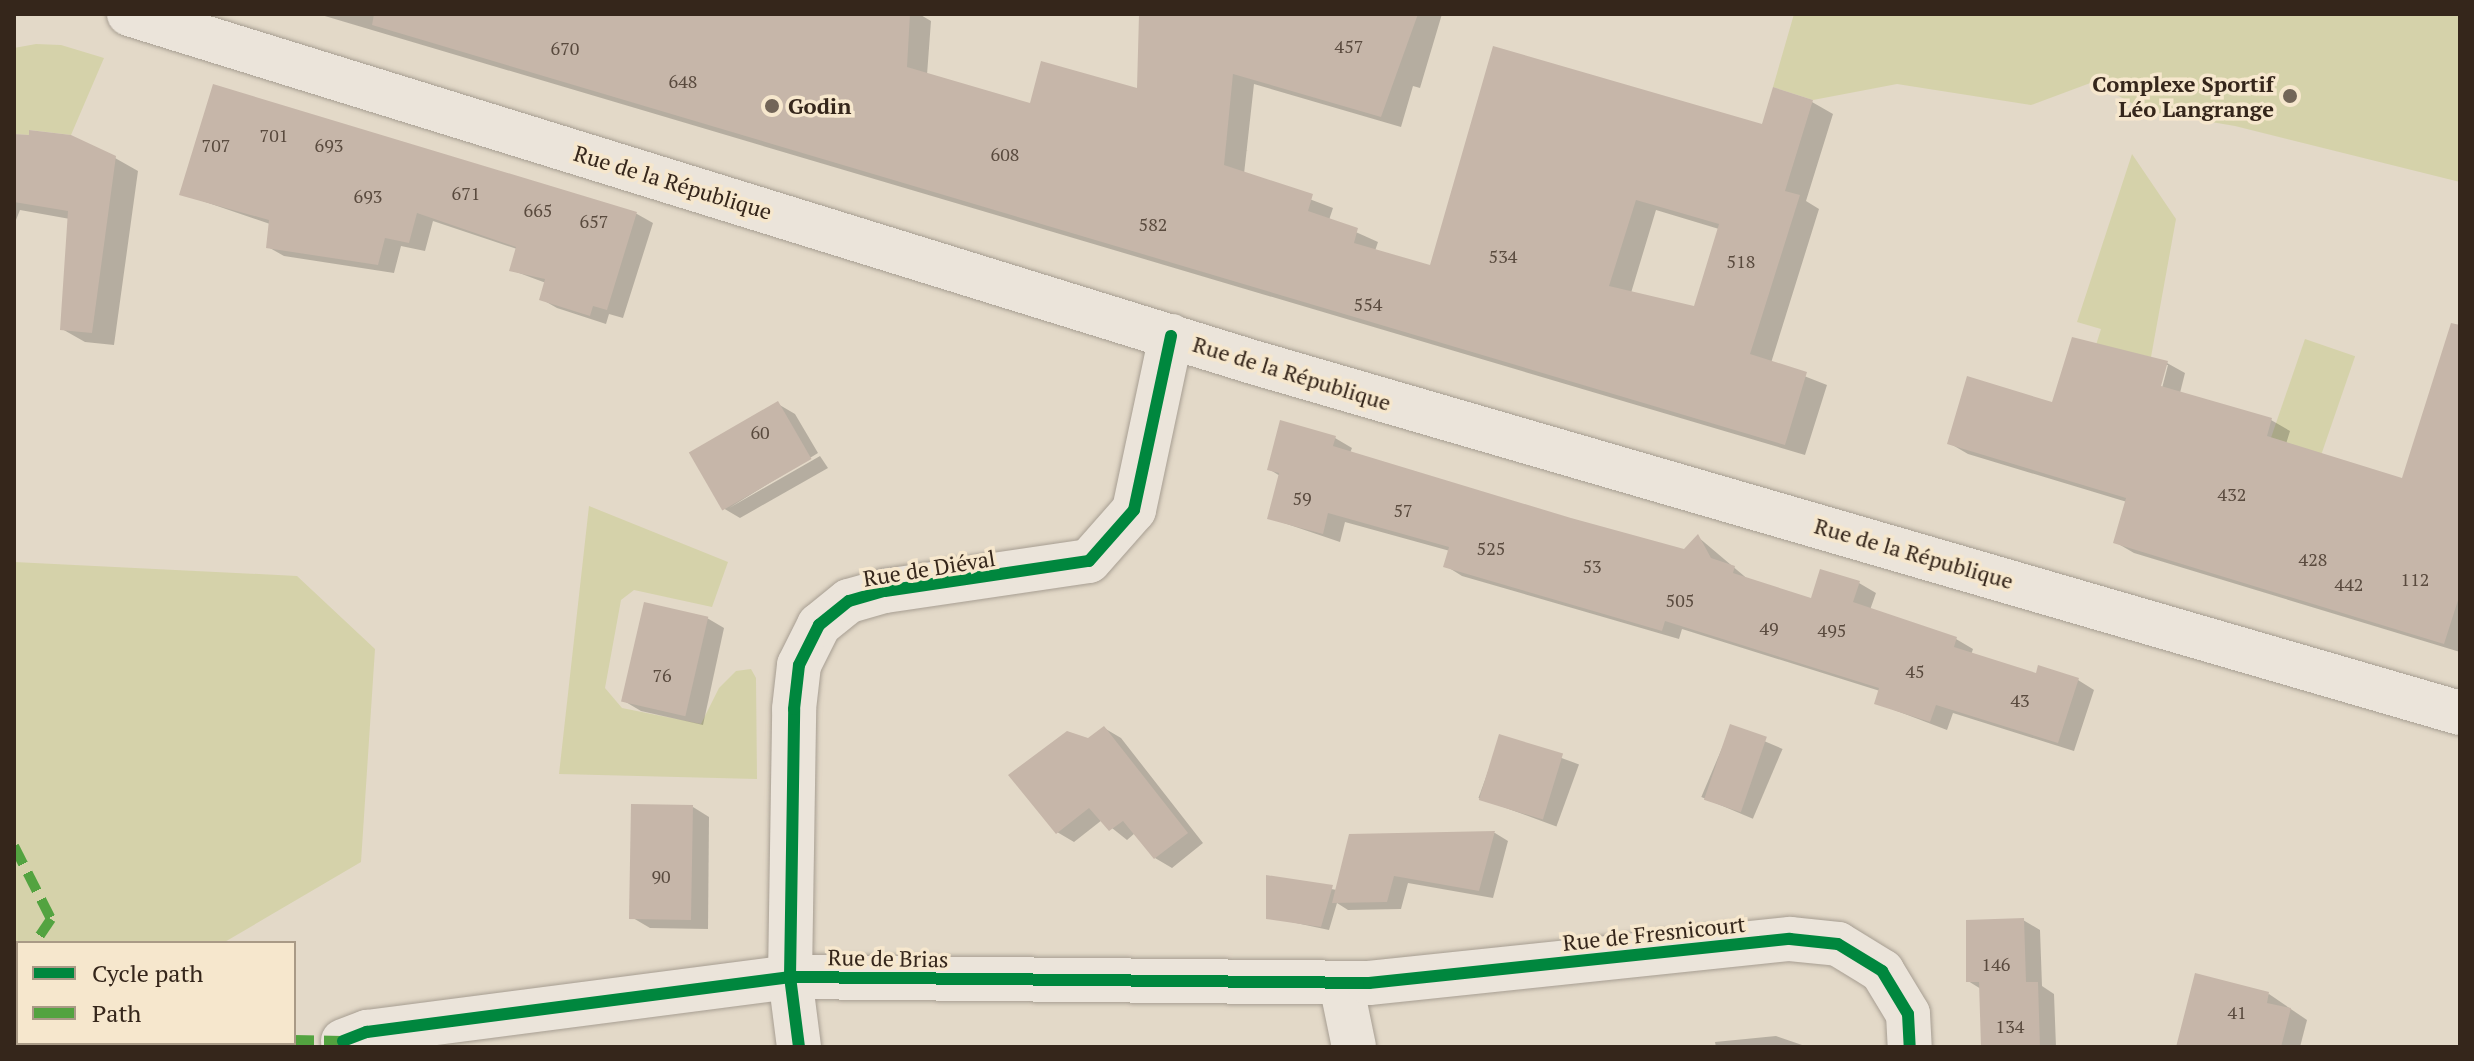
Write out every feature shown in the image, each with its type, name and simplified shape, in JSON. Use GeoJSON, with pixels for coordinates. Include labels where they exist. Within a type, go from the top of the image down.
{"type":"FeatureCollection","features":[{"type":"Feature","properties":{"kind":"street","name":"Rue de la République"},"geometry":{"type":"LineString","coordinates":[[129,14],[1171,336],[2460,713]]}},
{"type":"Feature","properties":{"kind":"street","name":"Rue de Diéval"},"geometry":{"type":"LineString","coordinates":[[799,1047],[790,977],[794,709],[799,665],[819,625],[849,601],[885,591],[1057,570],[1089,561],[1134,510],[1171,336]]}},
{"type":"Feature","properties":{"kind":"street","name":"Rue de Fresnicourt"},"geometry":{"type":"LineString","coordinates":[[1341,984],[1790,939],[1838,944],[1882,971],[1908,1014],[1910,1047]]}},
{"type":"Feature","properties":{"kind":"street","name":"Rue de Brias"},"geometry":{"type":"LineString","coordinates":[[343,1041],[367,1032],[790,977],[1341,984]]}},
{"type":"Feature","properties":{"kind":"street"},"geometry":{"type":"LineString","coordinates":[[1341,984],[1354,1047]]}},
{"type":"Feature","properties":{"kind":"shaded area","name":"Complexe Sportif Léo Langrange"},"geometry":{"type":"Polygon","coordinates":[[[1794,14],[2460,14],[2460,182],[2235,126],[2146,111],[2093,82],[2031,105],[1897,84],[1813,100],[1773,87],[1794,14]]]}},
{"type":"Feature","properties":{"kind":"shaded area"},"geometry":{"type":"Polygon","coordinates":[[[36,44],[61,45],[104,58],[71,135],[30,130],[29,135],[14,134],[14,48],[36,44]]]}},
{"type":"Feature","properties":{"kind":"shaded area"},"geometry":{"type":"Polygon","coordinates":[[[2132,154],[2176,219],[2151,357],[2096,345],[2101,329],[2077,322],[2132,154]]]}},
{"type":"Feature","properties":{"kind":"shaded area"},"geometry":{"type":"Polygon","coordinates":[[[2305,339],[2355,356],[2308,492],[2258,475],[2305,339]]]}},
{"type":"Feature","properties":{"kind":"shaded area"},"geometry":{"type":"Polygon","coordinates":[[[589,506],[728,562],[712,607],[634,590],[621,600],[605,688],[622,708],[701,724],[719,688],[736,671],[751,669],[756,678],[757,779],[559,774],[589,506]]]}},
{"type":"Feature","properties":{"kind":"shaded area"},"geometry":{"type":"Polygon","coordinates":[[[14,562],[297,576],[375,649],[361,862],[226,941],[16,941],[16,1045],[145,1045],[14,1047],[14,562]]]}},
{"type":"Feature","properties":{"kind":"building"},"geometry":{"type":"Polygon","coordinates":[[[374,14],[910,14],[907,67],[1030,103],[1041,61],[1137,88],[1139,14],[1418,14],[1381,117],[1233,74],[1224,165],[1313,194],[1308,211],[1358,228],[1354,243],[1430,265],[1493,46],[1762,124],[1773,87],[1813,100],[1785,191],[1800,195],[1750,354],[1807,372],[1785,445],[372,25],[374,14]],[[1636,200],[1609,286],[1694,306],[1719,224],[1636,200]]]}},
{"type":"Feature","properties":{"kind":"building"},"geometry":{"type":"Polygon","coordinates":[[[213,84],[637,212],[607,310],[593,306],[590,316],[539,300],[545,279],[509,271],[516,247],[417,213],[409,243],[385,238],[378,265],[266,248],[269,220],[179,195],[213,84]]]}},
{"type":"Feature","properties":{"kind":"building"},"geometry":{"type":"Polygon","coordinates":[[[29,130],[71,135],[116,156],[92,333],[60,330],[68,211],[14,202],[14,134],[29,135],[29,130]]]}},
{"type":"Feature","properties":{"kind":"building"},"geometry":{"type":"Polygon","coordinates":[[[2451,323],[2460,325],[2460,594],[2444,644],[2113,543],[2126,498],[1947,444],[1967,376],[2052,402],[2072,337],[2168,361],[2161,386],[2272,418],[2267,436],[2402,478],[2451,323]]]}},
{"type":"Feature","properties":{"kind":"building"},"geometry":{"type":"Polygon","coordinates":[[[778,401],[812,459],[722,511],[689,453],[778,401]]]}},
{"type":"Feature","properties":{"kind":"building"},"geometry":{"type":"Polygon","coordinates":[[[1280,420],[1336,436],[1333,446],[1684,549],[1698,534],[1711,558],[1735,566],[1733,573],[1811,598],[1820,569],[1860,581],[1853,602],[1957,637],[1954,647],[2036,673],[2038,665],[2079,678],[2058,743],[1936,705],[1930,722],[1874,704],[1879,688],[1665,621],[1662,631],[1443,567],[1449,547],[1328,513],[1323,534],[1267,519],[1279,473],[1267,470],[1280,420]]]}},
{"type":"Feature","properties":{"kind":"building"},"geometry":{"type":"Polygon","coordinates":[[[644,602],[708,617],[685,716],[621,701],[644,602]]]}},
{"type":"Feature","properties":{"kind":"building"},"geometry":{"type":"Polygon","coordinates":[[[1730,724],[1767,737],[1741,812],[1704,800],[1730,724]]]}},
{"type":"Feature","properties":{"kind":"building"},"geometry":{"type":"Polygon","coordinates":[[[1104,726],[1188,833],[1154,859],[1123,821],[1109,831],[1089,808],[1056,834],[1008,775],[1067,731],[1088,738],[1104,726]]]}},
{"type":"Feature","properties":{"kind":"building"},"geometry":{"type":"Polygon","coordinates":[[[1499,734],[1563,754],[1543,820],[1479,800],[1499,734]]]}},
{"type":"Feature","properties":{"kind":"building"},"geometry":{"type":"Polygon","coordinates":[[[631,804],[693,805],[691,920],[629,919],[631,804]]]}},
{"type":"Feature","properties":{"kind":"building"},"geometry":{"type":"Polygon","coordinates":[[[1495,831],[1479,891],[1394,876],[1387,902],[1332,903],[1349,834],[1495,831]]]}},
{"type":"Feature","properties":{"kind":"building"},"geometry":{"type":"Polygon","coordinates":[[[1266,875],[1333,885],[1321,927],[1266,919],[1266,875]]]}},
{"type":"Feature","properties":{"kind":"building"},"geometry":{"type":"Polygon","coordinates":[[[2024,918],[2026,982],[2038,982],[2040,1047],[1981,1047],[1979,982],[1966,982],[1966,920],[2024,918]]]}},
{"type":"Feature","properties":{"kind":"building"},"geometry":{"type":"Polygon","coordinates":[[[2195,973],[2269,992],[2267,1003],[2291,1008],[2281,1047],[2176,1047],[2195,973]]]}},
{"type":"Feature","properties":{"kind":"marked path"},"geometry":{"type":"LineString","coordinates":[[14,846],[51,919],[36,941]]}},
{"type":"Feature","properties":{"kind":"marked path"},"geometry":{"type":"LineString","coordinates":[[296,1040],[343,1041]]}},
{"type":"Feature","properties":{"kind":"cycle path"},"geometry":{"type":"LineString","coordinates":[[799,1047],[790,977],[794,709],[799,665],[819,625],[849,601],[885,591],[1089,561],[1134,510],[1171,336]]}},
{"type":"Feature","properties":{"kind":"cycle path"},"geometry":{"type":"LineString","coordinates":[[343,1041],[367,1032],[790,977],[1369,983],[1790,939],[1838,944],[1882,971],[1908,1014],[1910,1047]]}},
{"type":"Feature","properties":{"kind":"place","name":"Complexe Sportif Léo Langrange"},"geometry":{"type":"Point","coordinates":[2290,96]}},
{"type":"Feature","properties":{"kind":"place","name":"Godin"},"geometry":{"type":"Point","coordinates":[772,106]}}]}
